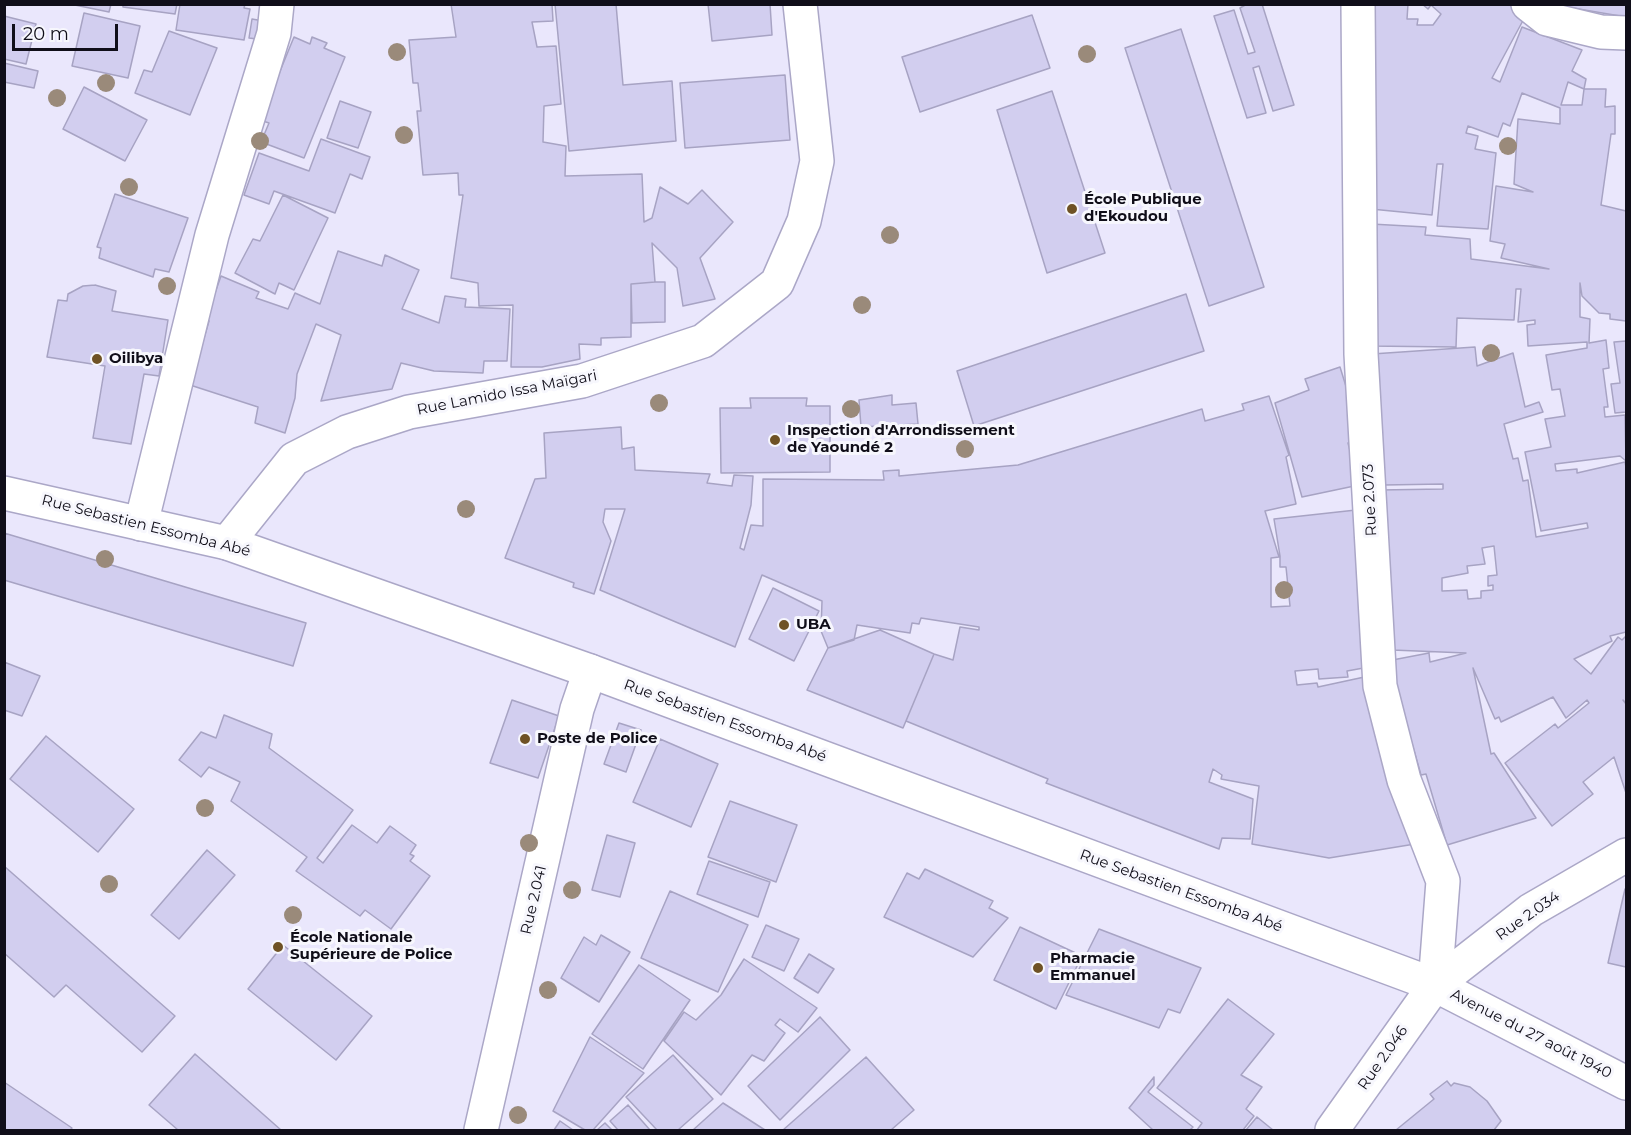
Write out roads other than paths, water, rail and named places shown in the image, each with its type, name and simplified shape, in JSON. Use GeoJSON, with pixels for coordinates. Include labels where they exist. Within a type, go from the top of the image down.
{"type":"FeatureCollection","features":[{"type":"Feature","properties":{"kind":"street"},"geometry":{"type":"LineString","coordinates":[[141,524],[212,235],[274,33],[277,4]]}},
{"type":"Feature","properties":{"kind":"street","name":"Rue Lamido Issa Maïgari"},"geometry":{"type":"LineString","coordinates":[[227,543],[294,459],[347,432],[410,412],[582,381],[703,341],[777,282],[804,221],[817,161],[800,4]]}},
{"type":"Feature","properties":{"kind":"street","name":"Rue 2.073"},"geometry":{"type":"LineString","coordinates":[[1358,4],[1361,354],[1380,686],[1404,780],[1443,880],[1435,985]]}},
{"type":"Feature","properties":{"kind":"street"},"geometry":{"type":"LineString","coordinates":[[1528,4],[1547,19],[1601,32],[1626,33]]}},
{"type":"Feature","properties":{"kind":"street","name":"Rue Sebastien Essomba Abé"},"geometry":{"type":"LineString","coordinates":[[4,493],[227,543],[590,671],[1435,985]]}},
{"type":"Feature","properties":{"kind":"street","name":"Rue 2.041"},"geometry":{"type":"LineString","coordinates":[[481,1131],[577,709],[590,671]]}},
{"type":"Feature","properties":{"kind":"street","name":"Rue 2.034"},"geometry":{"type":"LineString","coordinates":[[1435,985],[1532,910],[1626,855]]}},
{"type":"Feature","properties":{"kind":"street","name":"Avenue du 27 août 1940"},"geometry":{"type":"LineString","coordinates":[[1435,985],[1626,1083]]}},
{"type":"Feature","properties":{"kind":"street","name":"Rue 2.046"},"geometry":{"type":"LineString","coordinates":[[1332,1131],[1435,985]]}},
{"type":"Feature","properties":{"kind":"place","name":"École Publique d'Ekoudou"},"geometry":{"type":"Point","coordinates":[1072,209]}},
{"type":"Feature","properties":{"kind":"place","name":"Oilibya"},"geometry":{"type":"Point","coordinates":[97,359]}},
{"type":"Feature","properties":{"kind":"place","name":"Inspection d'Arrondissement de Yaoundé 2"},"geometry":{"type":"Point","coordinates":[775,440]}},
{"type":"Feature","properties":{"kind":"place","name":"UBA"},"geometry":{"type":"Point","coordinates":[784,625]}},
{"type":"Feature","properties":{"kind":"place","name":"Poste de Police"},"geometry":{"type":"Point","coordinates":[525,739]}},
{"type":"Feature","properties":{"kind":"place","name":"École Nationale Supérieure de Police"},"geometry":{"type":"Point","coordinates":[278,947]}},
{"type":"Feature","properties":{"kind":"place","name":"Pharmacie Emmanuel"},"geometry":{"type":"Point","coordinates":[1038,968]}}]}
